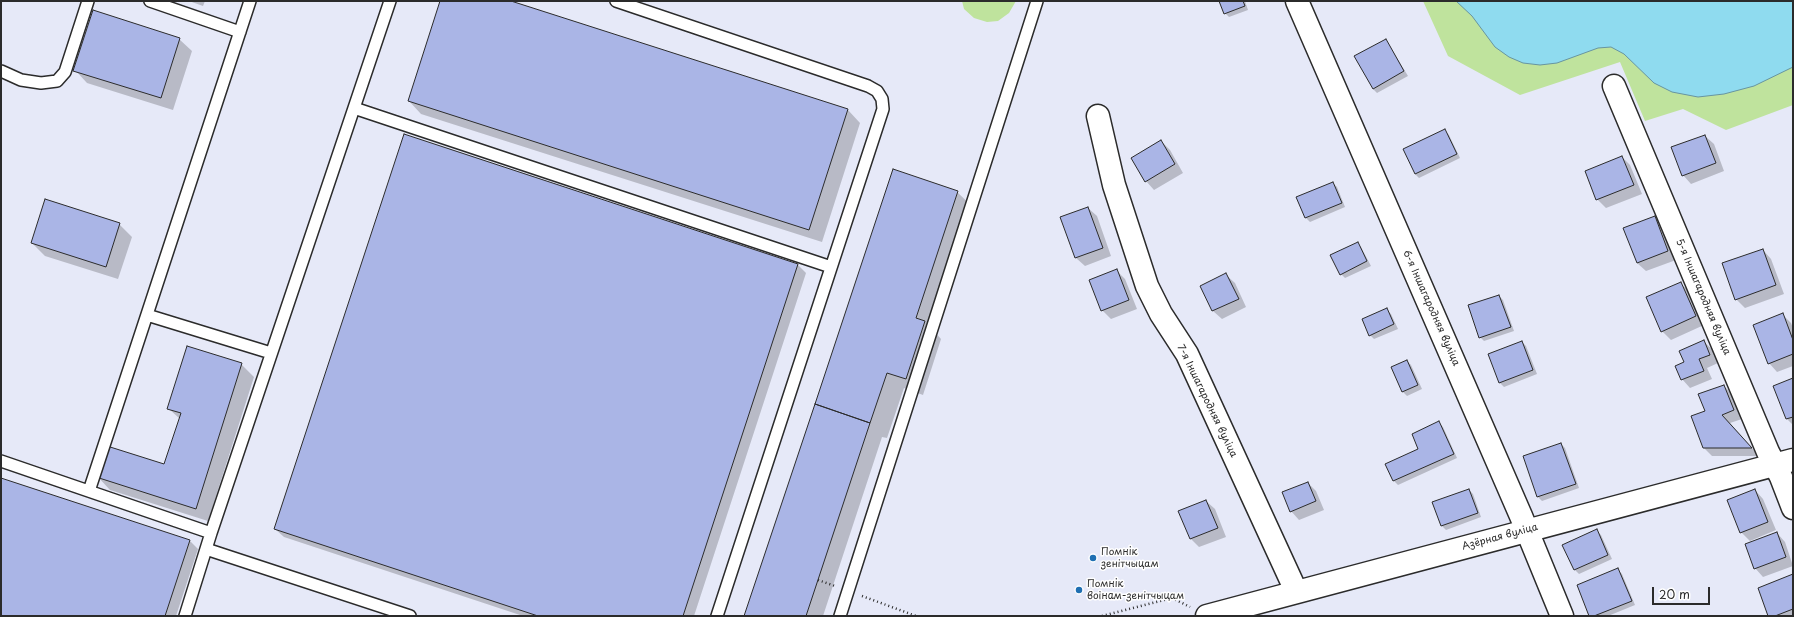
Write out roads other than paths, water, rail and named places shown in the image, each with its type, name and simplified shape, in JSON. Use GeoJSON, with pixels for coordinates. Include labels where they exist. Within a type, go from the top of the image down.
{"type":"FeatureCollection","features":[{"type":"Feature","properties":{"kind":"street","name":"6-я Іншагародняя вуліца"},"geometry":{"type":"LineString","coordinates":[[1297,1],[1527,530],[1562,616]]}},
{"type":"Feature","properties":{"kind":"street","name":"5-я Іншагародняя вуліца"},"geometry":{"type":"LineString","coordinates":[[1614,86],[1784,462],[1793,508]]}},
{"type":"Feature","properties":{"kind":"street","name":"7-я Іншагародняя вуліца"},"geometry":{"type":"LineString","coordinates":[[1098,116],[1114,185],[1147,286],[1161,314],[1187,354],[1296,591]]}},
{"type":"Feature","properties":{"kind":"street","name":"Азёрная вуліца"},"geometry":{"type":"LineString","coordinates":[[1208,616],[1296,591],[1784,462]]}},
{"type":"Feature","properties":{"kind":"lane"},"geometry":{"type":"LineString","coordinates":[[1,71],[21,80],[41,83],[57,81],[65,72],[88,1]]}},
{"type":"Feature","properties":{"kind":"lane"},"geometry":{"type":"LineString","coordinates":[[150,1],[240,32]]}},
{"type":"Feature","properties":{"kind":"lane"},"geometry":{"type":"LineString","coordinates":[[89,491],[250,1]]}},
{"type":"Feature","properties":{"kind":"lane"},"geometry":{"type":"LineString","coordinates":[[185,616],[210,533],[390,1]]}},
{"type":"Feature","properties":{"kind":"lane"},"geometry":{"type":"LineString","coordinates":[[616,1],[868,86],[876,91],[882,99],[883,109],[718,616]]}},
{"type":"Feature","properties":{"kind":"lane"},"geometry":{"type":"LineString","coordinates":[[840,616],[1037,1]]}},
{"type":"Feature","properties":{"kind":"lane"},"geometry":{"type":"LineString","coordinates":[[354,108],[831,267]]}},
{"type":"Feature","properties":{"kind":"lane"},"geometry":{"type":"LineString","coordinates":[[147,315],[271,353]]}},
{"type":"Feature","properties":{"kind":"lane"},"geometry":{"type":"LineString","coordinates":[[1,461],[210,533]]}},
{"type":"Feature","properties":{"kind":"lane"},"geometry":{"type":"LineString","coordinates":[[206,549],[388,612],[410,616]]}},
{"type":"Feature","properties":{"kind":"water"},"geometry":{"type":"Polygon","coordinates":[[[1456,1],[1793,1],[1793,67],[1754,86],[1724,94],[1698,97],[1672,92],[1654,83],[1624,54],[1611,47],[1598,48],[1557,63],[1540,65],[1523,63],[1509,57],[1495,47],[1472,16],[1456,1]]]}},
{"type":"Feature","properties":{"kind":"place","name":"Помнік зенітчыцам"},"geometry":{"type":"Point","coordinates":[1093,558]}},
{"type":"Feature","properties":{"kind":"place","name":"Помнік воінам-зенітчыцам"},"geometry":{"type":"Point","coordinates":[1079,590]}}]}
